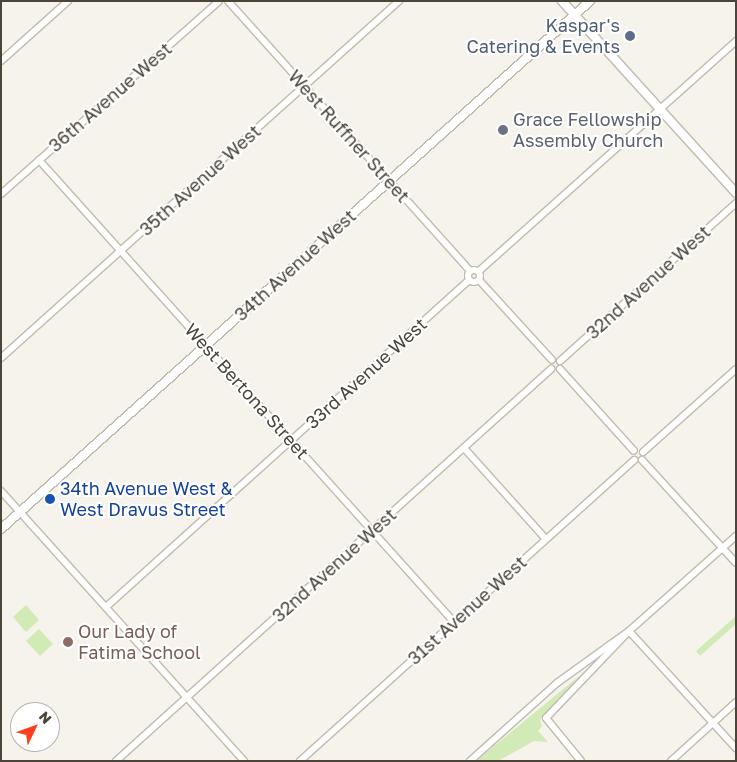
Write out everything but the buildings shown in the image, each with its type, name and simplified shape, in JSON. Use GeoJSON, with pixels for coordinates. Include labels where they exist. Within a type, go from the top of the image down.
{"type":"FeatureCollection","features":[{"type":"Feature","properties":{"kind":"street"},"geometry":{"type":"LineString","coordinates":[[1,61],[68,1]]}},
{"type":"Feature","properties":{"kind":"street","name":"36th Avenue West"},"geometry":{"type":"LineString","coordinates":[[1,194],[219,1]]}},
{"type":"Feature","properties":{"kind":"street","name":"West Ruffner Street"},"geometry":{"type":"LineString","coordinates":[[228,1],[470,271]]}},
{"type":"Feature","properties":{"kind":"street","name":"35th Avenue West"},"geometry":{"type":"LineString","coordinates":[[1,358],[399,1]]}},
{"type":"Feature","properties":{"kind":"street"},"geometry":{"type":"LineString","coordinates":[[562,1],[736,193]]}},
{"type":"Feature","properties":{"kind":"street","name":"34th Avenue West"},"geometry":{"type":"LineString","coordinates":[[1,529],[590,1]]}},
{"type":"Feature","properties":{"kind":"street"},"geometry":{"type":"LineString","coordinates":[[479,280],[469,280],[470,271],[479,271],[736,41]]}},
{"type":"Feature","properties":{"kind":"street","name":"West Bertona Street"},"geometry":{"type":"LineString","coordinates":[[39,160],[454,622]]}},
{"type":"Feature","properties":{"kind":"street","name":"32nd Avenue West"},"geometry":{"type":"LineString","coordinates":[[560,361],[736,203]]}},
{"type":"Feature","properties":{"kind":"street"},"geometry":{"type":"LineString","coordinates":[[479,271],[479,280],[552,360],[560,361],[560,369],[634,452],[634,460],[642,460],[736,563]]}},
{"type":"Feature","properties":{"kind":"street","name":"33rd Avenue West"},"geometry":{"type":"LineString","coordinates":[[106,607],[469,280]]}},
{"type":"Feature","properties":{"kind":"street"},"geometry":{"type":"LineString","coordinates":[[552,360],[551,369],[560,369]]}},
{"type":"Feature","properties":{"kind":"street","name":"32nd Avenue West"},"geometry":{"type":"LineString","coordinates":[[116,761],[551,369]]}},
{"type":"Feature","properties":{"kind":"street"},"geometry":{"type":"LineString","coordinates":[[642,460],[643,452],[736,369]]}},
{"type":"Feature","properties":{"kind":"street"},"geometry":{"type":"LineString","coordinates":[[464,448],[546,539]]}},
{"type":"Feature","properties":{"kind":"street"},"geometry":{"type":"LineString","coordinates":[[634,452],[643,452]]}},
{"type":"Feature","properties":{"kind":"street","name":"31st Avenue West"},"geometry":{"type":"LineString","coordinates":[[300,761],[634,460]]}},
{"type":"Feature","properties":{"kind":"street"},"geometry":{"type":"LineString","coordinates":[[1,491],[244,761]]}},
{"type":"Feature","properties":{"kind":"street"},"geometry":{"type":"LineString","coordinates":[[581,761],[550,726],[546,718],[629,631],[736,536]]}},
{"type":"Feature","properties":{"kind":"street"},"geometry":{"type":"LineString","coordinates":[[629,631],[736,748]]}},
{"type":"Feature","properties":{"kind":"street"},"geometry":{"type":"LineString","coordinates":[[470,761],[557,683],[629,631]]}},
{"type":"Feature","properties":{"kind":"street"},"geometry":{"type":"LineString","coordinates":[[671,761],[736,702]]}},
{"type":"Feature","properties":{"kind":"green space"},"geometry":{"type":"Polygon","coordinates":[[[26,605],[39,620],[26,632],[13,617],[26,605]]]}},
{"type":"Feature","properties":{"kind":"green space"},"geometry":{"type":"Polygon","coordinates":[[[736,616],[736,624],[700,656],[696,651],[736,616]]]}},
{"type":"Feature","properties":{"kind":"green space"},"geometry":{"type":"Polygon","coordinates":[[[39,629],[53,644],[40,656],[26,641],[39,629]]]}},
{"type":"Feature","properties":{"kind":"green space"},"geometry":{"type":"Polygon","coordinates":[[[590,667],[540,720],[542,726],[538,731],[548,742],[534,741],[498,761],[476,761],[590,667]]]}},
{"type":"Feature","properties":{"kind":"place","name":"Kaspar's Catering & Events"},"geometry":{"type":"Point","coordinates":[630,36]}},
{"type":"Feature","properties":{"kind":"place","name":"Grace Fellowship Assembly Church"},"geometry":{"type":"Point","coordinates":[503,130]}},
{"type":"Feature","properties":{"kind":"place","name":"34th Avenue West & West Dravus Street"},"geometry":{"type":"Point","coordinates":[50,499]}},
{"type":"Feature","properties":{"kind":"place","name":"Our Lady of Fatima School"},"geometry":{"type":"Point","coordinates":[68,642]}}]}
